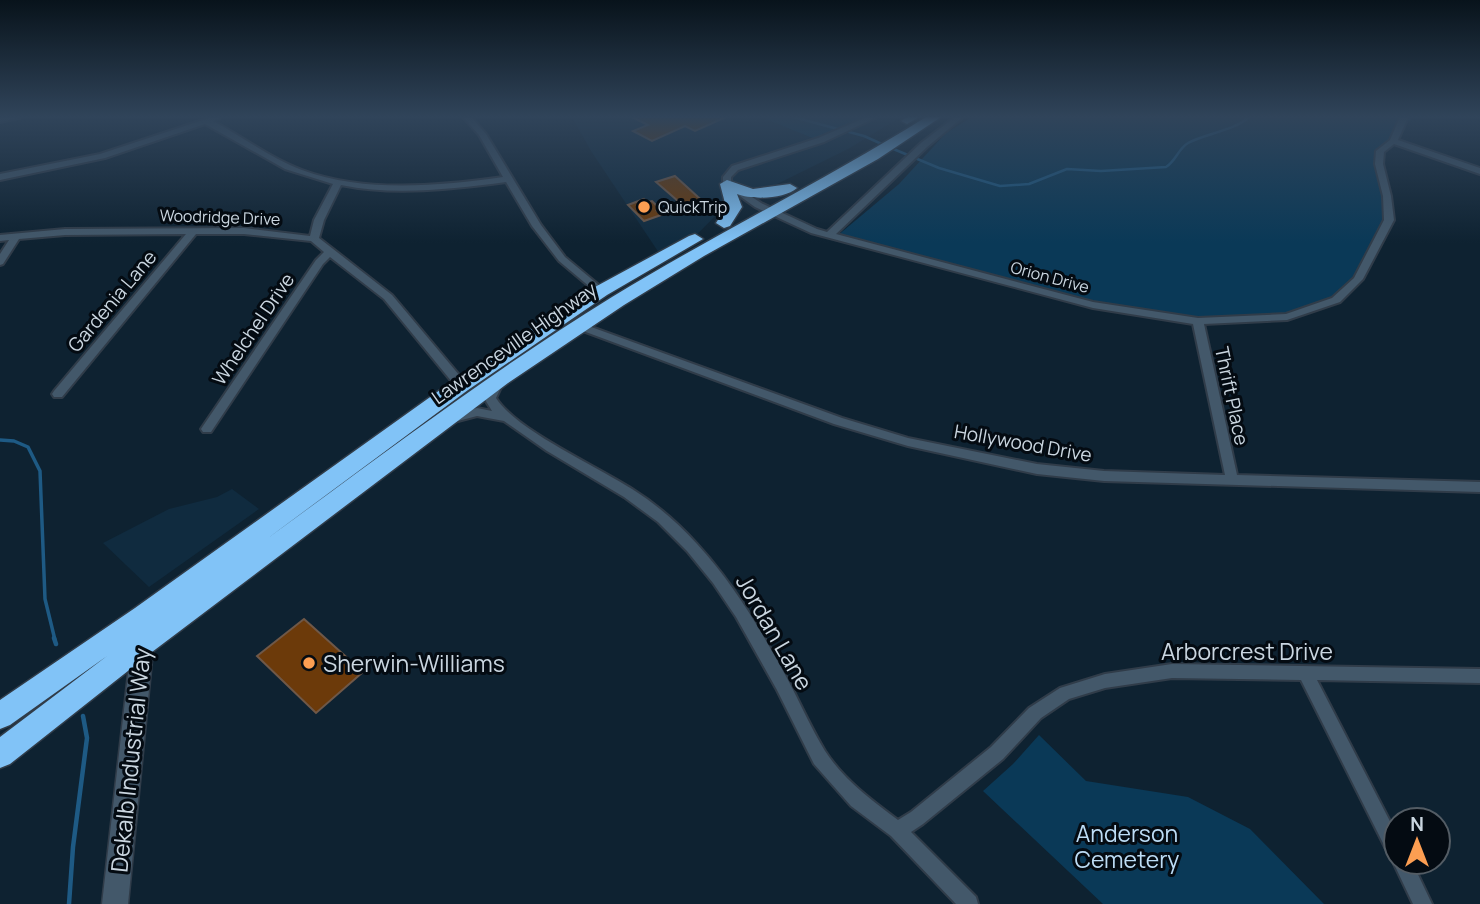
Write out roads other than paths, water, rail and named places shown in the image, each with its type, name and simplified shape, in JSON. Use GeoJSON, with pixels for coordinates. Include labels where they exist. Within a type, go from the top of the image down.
{"type":"FeatureCollection","features":[{"type":"Feature","properties":{"kind":"highway","name":"Lawrenceville Highway"},"geometry":{"type":"LineString","coordinates":[[0,716],[144,616],[461,385],[601,291],[790,188],[853,159]]}},
{"type":"Feature","properties":{"kind":"highway","name":"Lawrenceville Highway"},"geometry":{"type":"LineString","coordinates":[[0,754],[500,378],[579,326],[698,253],[774,213],[857,159]]}},
{"type":"Feature","properties":{"kind":"highway"},"geometry":{"type":"LineString","coordinates":[[727,184],[751,194],[790,188]]}},
{"type":"Feature","properties":{"kind":"highway"},"geometry":{"type":"LineString","coordinates":[[724,223],[734,207],[727,184]]}},
{"type":"Feature","properties":{"kind":"main road","name":"Dekalb Industrial Way"},"geometry":{"type":"LineString","coordinates":[[116,904],[144,616]]}},
{"type":"Feature","properties":{"kind":"street"},"geometry":{"type":"LineString","coordinates":[[0,177],[87,159]]}},
{"type":"Feature","properties":{"kind":"street"},"geometry":{"type":"LineString","coordinates":[[275,159],[302,172],[339,181],[400,187],[451,186],[507,179]]}},
{"type":"Feature","properties":{"kind":"street"},"geometry":{"type":"LineString","coordinates":[[496,159],[562,260],[601,291]]}},
{"type":"Feature","properties":{"kind":"street"},"geometry":{"type":"LineString","coordinates":[[727,184],[727,177],[735,168],[762,159]]}},
{"type":"Feature","properties":{"kind":"street"},"geometry":{"type":"LineString","coordinates":[[829,235],[910,159]]}},
{"type":"Feature","properties":{"kind":"street","name":"Orion Drive"},"geometry":{"type":"LineString","coordinates":[[727,184],[774,213],[829,235],[1093,305],[1198,321],[1287,317],[1336,300],[1358,279],[1389,220],[1380,159]]}},
{"type":"Feature","properties":{"kind":"street"},"geometry":{"type":"LineString","coordinates":[[1446,159],[1480,171]]}},
{"type":"Feature","properties":{"kind":"street"},"geometry":{"type":"LineString","coordinates":[[314,239],[319,220],[339,181]]}},
{"type":"Feature","properties":{"kind":"street","name":"Gardenia Lane"},"geometry":{"type":"LineString","coordinates":[[58,394],[193,231]]}},
{"type":"Feature","properties":{"kind":"street","name":"Woodridge Drive"},"geometry":{"type":"LineString","coordinates":[[0,238],[65,232],[244,231],[314,239],[388,297],[461,385]]}},
{"type":"Feature","properties":{"kind":"street"},"geometry":{"type":"LineString","coordinates":[[0,262],[15,237]]}},
{"type":"Feature","properties":{"kind":"street","name":"Whelchel Drive"},"geometry":{"type":"LineString","coordinates":[[207,429],[319,262],[331,251]]}},
{"type":"Feature","properties":{"kind":"street","name":"Thrift Place"},"geometry":{"type":"LineString","coordinates":[[1198,321],[1232,479]]}},
{"type":"Feature","properties":{"kind":"street","name":"Hollywood Drive"},"geometry":{"type":"LineString","coordinates":[[579,326],[838,421],[908,442],[1000,462],[1091,475],[1480,487]]}},
{"type":"Feature","properties":{"kind":"street","name":"Jordan Lane"},"geometry":{"type":"LineString","coordinates":[[500,378],[491,392],[490,402],[508,418],[631,494],[682,539],[738,605],[766,652],[820,758],[857,800],[897,830],[969,904]]}},
{"type":"Feature","properties":{"kind":"street","name":"Jordan Lane"},"geometry":{"type":"LineString","coordinates":[[438,425],[472,412],[508,418]]}},
{"type":"Feature","properties":{"kind":"street","name":"Arborcrest Drive"},"geometry":{"type":"LineString","coordinates":[[897,830],[917,818],[998,753],[1035,713],[1065,693],[1105,681],[1172,671],[1480,676]]}},
{"type":"Feature","properties":{"kind":"street"},"geometry":{"type":"LineString","coordinates":[[1305,673],[1382,824]]}},
{"type":"Feature","properties":{"kind":"street"},"geometry":{"type":"LineString","coordinates":[[1409,876],[1423,904]]}},
{"type":"Feature","properties":{"kind":"waterway"},"geometry":{"type":"LineString","coordinates":[[918,159],[1000,186],[1029,184],[1067,169],[1101,171],[1166,167],[1174,159]]}},
{"type":"Feature","properties":{"kind":"waterway"},"geometry":{"type":"LineString","coordinates":[[0,440],[14,441],[28,447],[40,471],[45,599],[55,640]]}},
{"type":"Feature","properties":{"kind":"waterway"},"geometry":{"type":"LineString","coordinates":[[54,638],[56,644]]}},
{"type":"Feature","properties":{"kind":"waterway"},"geometry":{"type":"LineString","coordinates":[[69,904],[73,847],[87,738],[83,716]]}},
{"type":"Feature","properties":{"kind":"place","name":"QuickTrip"},"geometry":{"type":"Point","coordinates":[644,207]}},
{"type":"Feature","properties":{"kind":"place","name":"Sherwin-Williams"},"geometry":{"type":"Point","coordinates":[309,663]}},
{"type":"Feature","properties":{"kind":"park label","name":"Anderson Cemetery"},"geometry":{"type":"Point","coordinates":[1127,846]}}]}
